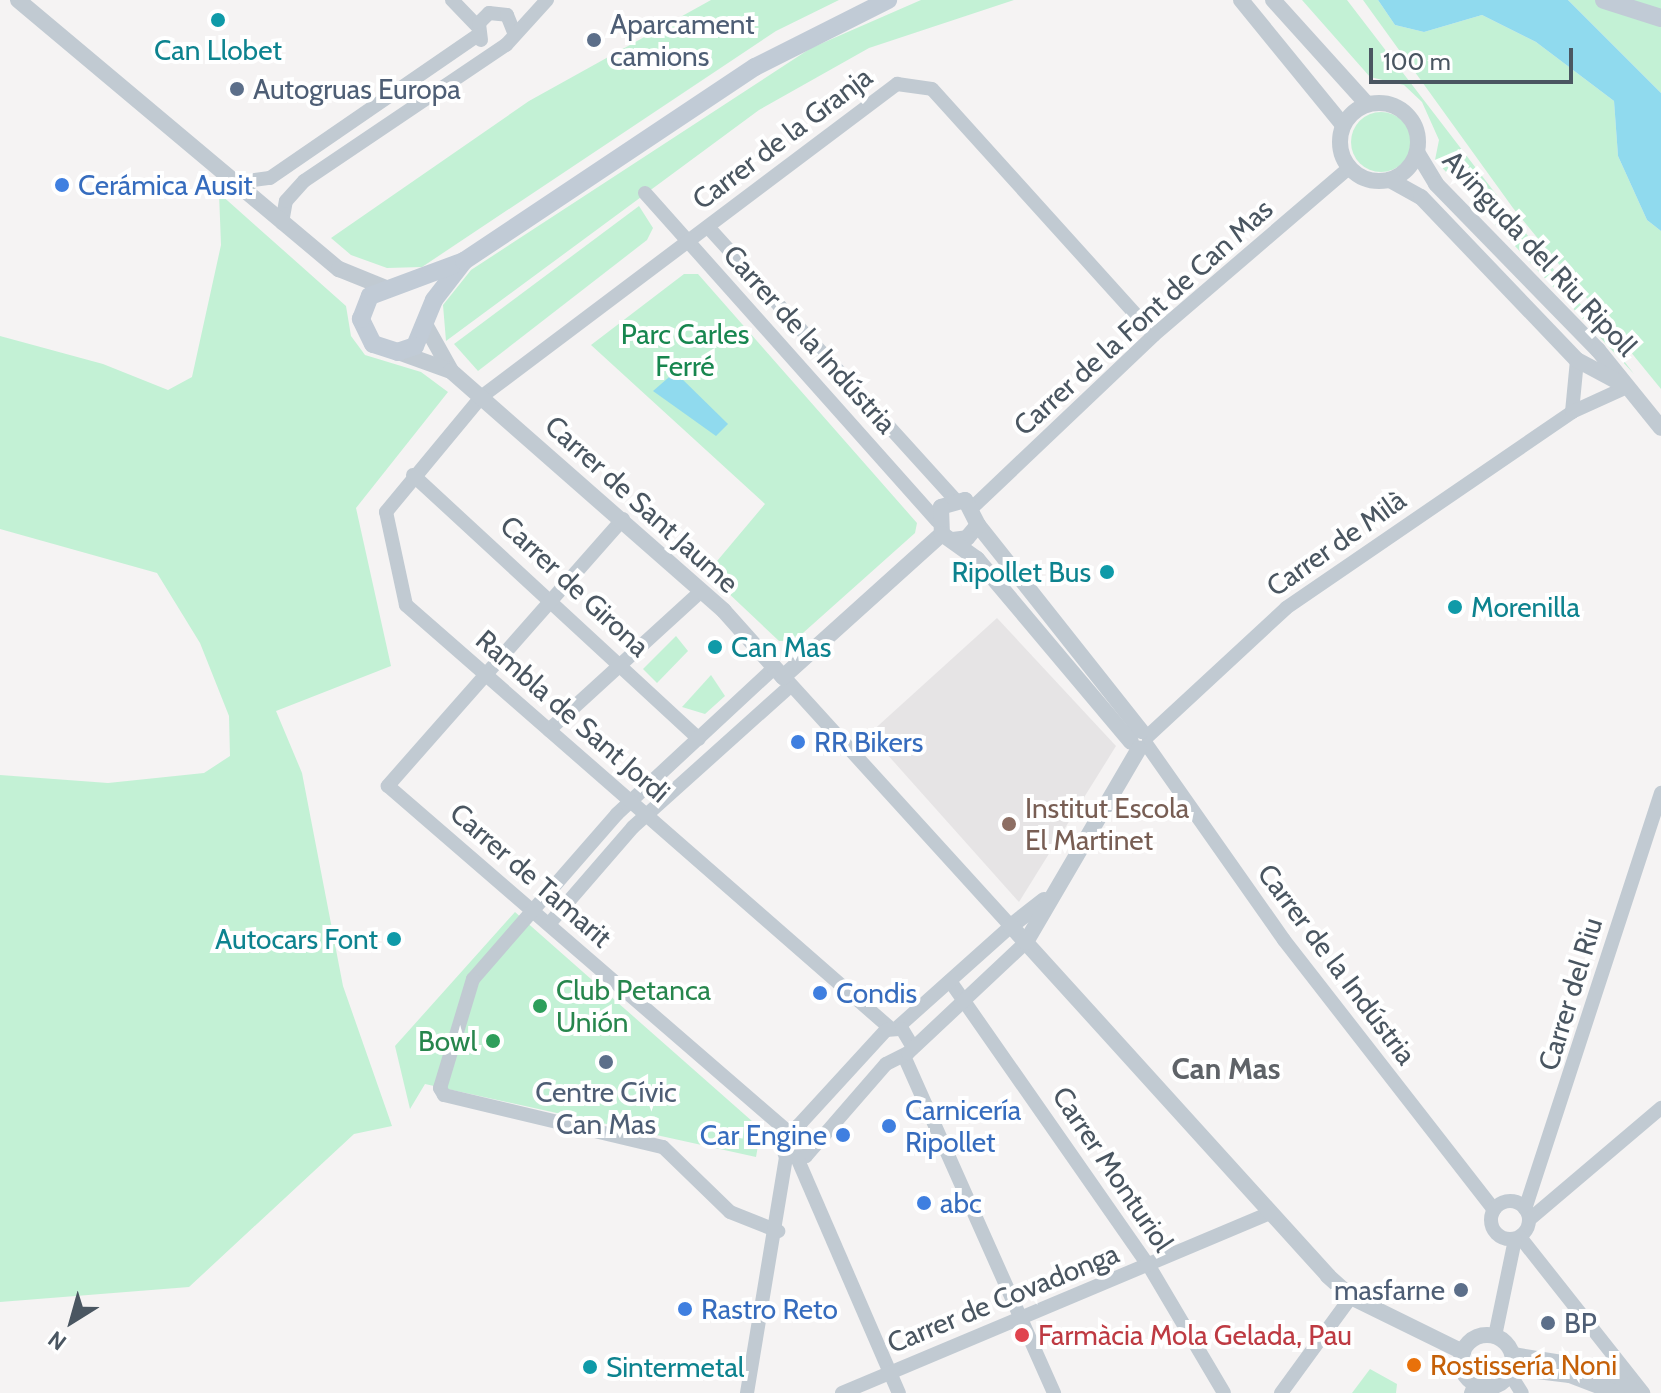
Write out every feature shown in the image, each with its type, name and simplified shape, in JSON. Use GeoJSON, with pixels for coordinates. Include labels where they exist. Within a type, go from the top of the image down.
{"type":"FeatureCollection","features":[{"type":"Feature","properties":{"kind":"main road"},"geometry":{"type":"LineString","coordinates":[[464,261],[415,346],[398,352],[373,344],[364,306],[394,287],[464,261],[755,67],[888,0]]}},
{"type":"Feature","properties":{"kind":"main road"},"geometry":{"type":"LineString","coordinates":[[1604,0],[1661,18]]}},
{"type":"Feature","properties":{"kind":"main road"},"geometry":{"type":"LineString","coordinates":[[394,287],[421,298],[428,321]]}},
{"type":"Feature","properties":{"kind":"street"},"geometry":{"type":"LineString","coordinates":[[18,0],[339,269],[364,306]]}},
{"type":"Feature","properties":{"kind":"street"},"geometry":{"type":"LineString","coordinates":[[452,0],[478,31],[498,48]]}},
{"type":"Feature","properties":{"kind":"street"},"geometry":{"type":"LineString","coordinates":[[233,183],[270,178],[478,31],[493,8],[512,0]]}},
{"type":"Feature","properties":{"kind":"street"},"geometry":{"type":"LineString","coordinates":[[282,223],[286,201],[304,181],[498,48],[547,0]]}},
{"type":"Feature","properties":{"kind":"street"},"geometry":{"type":"LineString","coordinates":[[1241,0],[1343,125]]}},
{"type":"Feature","properties":{"kind":"street"},"geometry":{"type":"LineString","coordinates":[[1273,0],[1367,104],[1402,110],[1416,129],[1417,152],[1390,180],[1368,180],[1349,168],[1340,147],[1343,125],[1367,104]]}},
{"type":"Feature","properties":{"kind":"street"},"geometry":{"type":"LineString","coordinates":[[493,8],[514,32]]}},
{"type":"Feature","properties":{"kind":"street","name":"Carrer de la Granja"},"geometry":{"type":"LineString","coordinates":[[481,397],[897,84],[925,84],[1154,335]]}},
{"type":"Feature","properties":{"kind":"street","name":"Avinguda del Riu Ripoll"},"geometry":{"type":"LineString","coordinates":[[1417,152],[1436,184],[1627,387],[1661,428]]}},
{"type":"Feature","properties":{"kind":"street","name":"Carrer de la Font de Can Mas"},"geometry":{"type":"LineString","coordinates":[[974,506],[1154,335],[1349,168]]}},
{"type":"Feature","properties":{"kind":"street","name":"Avinguda del Riu Ripoll"},"geometry":{"type":"LineString","coordinates":[[1390,180],[1421,197],[1577,360],[1627,387]]}},
{"type":"Feature","properties":{"kind":"street","name":"Carrer de la Indústria"},"geometry":{"type":"LineString","coordinates":[[645,193],[944,531],[1141,740]]}},
{"type":"Feature","properties":{"kind":"street","name":"Carrer de la Indústria"},"geometry":{"type":"LineString","coordinates":[[708,227],[955,499]]}},
{"type":"Feature","properties":{"kind":"street"},"geometry":{"type":"LineString","coordinates":[[339,269],[394,287]]}},
{"type":"Feature","properties":{"kind":"street","name":"Carrer de Sant Jaume"},"geometry":{"type":"LineString","coordinates":[[428,321],[451,371]]}},
{"type":"Feature","properties":{"kind":"street","name":"Carrer de Sant Jaume"},"geometry":{"type":"LineString","coordinates":[[398,352],[451,371],[623,519],[701,591],[783,676],[1351,1297],[1463,1352]]}},
{"type":"Feature","properties":{"kind":"street"},"geometry":{"type":"LineString","coordinates":[[1572,412],[1577,360]]}},
{"type":"Feature","properties":{"kind":"street","name":"Carrer de Milà"},"geometry":{"type":"LineString","coordinates":[[1026,942],[1044,900],[1141,740],[1286,608],[1572,412],[1627,387]]}},
{"type":"Feature","properties":{"kind":"street","name":"Rambla de Sant Jordi"},"geometry":{"type":"LineString","coordinates":[[481,397],[413,475],[386,512],[406,605],[890,1030]]}},
{"type":"Feature","properties":{"kind":"street","name":"Carrer de Girona"},"geometry":{"type":"LineString","coordinates":[[413,475],[553,598],[699,739]]}},
{"type":"Feature","properties":{"kind":"street"},"geometry":{"type":"LineString","coordinates":[[955,499],[974,506],[978,525],[967,538],[944,531],[941,507],[955,499]]}},
{"type":"Feature","properties":{"kind":"street"},"geometry":{"type":"LineString","coordinates":[[486,675],[623,519]]}},
{"type":"Feature","properties":{"kind":"street","name":"Carrer de la Indústria"},"geometry":{"type":"LineString","coordinates":[[978,525],[1141,740],[1284,940],[1494,1210],[1493,1231],[1518,1238]]}},
{"type":"Feature","properties":{"kind":"street"},"geometry":{"type":"LineString","coordinates":[[549,924],[646,815],[783,676],[944,531]]}},
{"type":"Feature","properties":{"kind":"street"},"geometry":{"type":"LineString","coordinates":[[549,730],[701,591]]}},
{"type":"Feature","properties":{"kind":"street","name":"Carrer de Tamarit"},"geometry":{"type":"LineString","coordinates":[[486,675],[388,786],[812,1146]]}},
{"type":"Feature","properties":{"kind":"street"},"geometry":{"type":"LineString","coordinates":[[778,1231],[730,1212],[663,1147],[444,1095],[473,979],[532,908],[632,802],[699,739],[783,676]]}},
{"type":"Feature","properties":{"kind":"street","name":"Carrer del Riu"},"geometry":{"type":"LineString","coordinates":[[1528,1214],[1661,793]]}},
{"type":"Feature","properties":{"kind":"street","name":"Carrer de Milà"},"geometry":{"type":"LineString","coordinates":[[1011,926],[1044,900]]}},
{"type":"Feature","properties":{"kind":"street"},"geometry":{"type":"LineString","coordinates":[[899,1393],[792,1159],[778,1143],[890,1030],[1011,926]]}},
{"type":"Feature","properties":{"kind":"street"},"geometry":{"type":"LineString","coordinates":[[747,1393],[792,1159],[812,1146],[903,1053],[1026,942]]}},
{"type":"Feature","properties":{"kind":"street","name":"Carrer Monturiol"},"geometry":{"type":"LineString","coordinates":[[950,981],[1149,1266],[1224,1393]]}},
{"type":"Feature","properties":{"kind":"street"},"geometry":{"type":"LineString","coordinates":[[890,1030],[882,1050],[903,1053]]}},
{"type":"Feature","properties":{"kind":"street"},"geometry":{"type":"LineString","coordinates":[[890,1030],[1054,1393]]}},
{"type":"Feature","properties":{"kind":"street"},"geometry":{"type":"LineString","coordinates":[[1522,1393],[1512,1365],[1495,1336],[1518,1238],[1528,1214],[1661,1108]]}},
{"type":"Feature","properties":{"kind":"street"},"geometry":{"type":"LineString","coordinates":[[1494,1210],[1507,1201],[1528,1214]]}},
{"type":"Feature","properties":{"kind":"street","name":"Carrer de Covadonga"},"geometry":{"type":"LineString","coordinates":[[842,1393],[1271,1213]]}},
{"type":"Feature","properties":{"kind":"street"},"geometry":{"type":"LineString","coordinates":[[1518,1238],[1641,1393]]}},
{"type":"Feature","properties":{"kind":"street"},"geometry":{"type":"LineString","coordinates":[[1281,1393],[1351,1297]]}},
{"type":"Feature","properties":{"kind":"street"},"geometry":{"type":"LineString","coordinates":[[1495,1336],[1479,1336],[1463,1352],[1465,1373],[1473,1388],[1490,1387],[1512,1365],[1593,1368],[1641,1393]]}},
{"type":"Feature","properties":{"kind":"street"},"geometry":{"type":"LineString","coordinates":[[1512,1365],[1580,1377],[1617,1393]]}},
{"type":"Feature","properties":{"kind":"shaded area","name":"Institut Escola El Martinet"},"geometry":{"type":"Polygon","coordinates":[[[997,618],[1116,746],[1019,902],[869,734],[997,618]]]}},
{"type":"Feature","properties":{"kind":"green space"},"geometry":{"type":"Polygon","coordinates":[[[711,0],[839,0],[776,31],[422,267],[387,268],[351,255],[331,238],[529,101],[711,0]]]}},
{"type":"Feature","properties":{"kind":"green space"},"geometry":{"type":"Polygon","coordinates":[[[921,0],[1014,0],[869,48],[759,110],[446,341],[443,305],[471,270],[811,48],[921,0]]]}},
{"type":"Feature","properties":{"kind":"green space"},"geometry":{"type":"Polygon","coordinates":[[[1302,0],[1347,0],[1634,374],[1435,160],[1439,140],[1422,102],[1404,85],[1370,77],[1302,0]]]}},
{"type":"Feature","properties":{"kind":"green space"},"geometry":{"type":"Polygon","coordinates":[[[1363,0],[1378,0],[1395,25],[1424,32],[1482,15],[1536,42],[1614,101],[1618,156],[1647,220],[1661,231],[1661,389],[1513,208],[1363,0]]]}},
{"type":"Feature","properties":{"kind":"green space"},"geometry":{"type":"Polygon","coordinates":[[[1568,0],[1661,0],[1661,93],[1568,0]]]}},
{"type":"Feature","properties":{"kind":"green space"},"geometry":{"type":"Polygon","coordinates":[[[1381,112],[1392,114],[1402,121],[1409,131],[1409,153],[1402,163],[1392,170],[1381,172],[1370,170],[1360,163],[1353,153],[1351,142],[1353,131],[1360,121],[1370,114],[1381,112]]]}},
{"type":"Feature","properties":{"kind":"green space"},"geometry":{"type":"Polygon","coordinates":[[[219,193],[346,306],[351,336],[365,355],[421,372],[448,392],[356,508],[391,666],[276,711],[302,773],[343,986],[392,1126],[354,1134],[189,1287],[0,1302],[0,775],[108,783],[204,773],[230,756],[229,716],[200,643],[157,573],[0,529],[0,336],[103,364],[168,390],[192,377],[221,245],[219,193]]]}},
{"type":"Feature","properties":{"kind":"green space"},"geometry":{"type":"Polygon","coordinates":[[[639,206],[653,228],[647,240],[478,371],[454,344],[639,206]]]}},
{"type":"Feature","properties":{"kind":"green space","name":"Parc Carles Ferré"},"geometry":{"type":"Polygon","coordinates":[[[684,274],[698,274],[917,523],[915,533],[794,641],[779,641],[707,573],[765,504],[591,345],[684,274]]]}},
{"type":"Feature","properties":{"kind":"green space"},"geometry":{"type":"Polygon","coordinates":[[[676,636],[688,651],[657,683],[643,669],[676,636]]]}},
{"type":"Feature","properties":{"kind":"green space"},"geometry":{"type":"Polygon","coordinates":[[[711,675],[725,696],[705,714],[682,707],[711,675]]]}},
{"type":"Feature","properties":{"kind":"green space"},"geometry":{"type":"Polygon","coordinates":[[[515,912],[761,1129],[756,1157],[425,1084],[410,1109],[395,1046],[515,912]]]}},
{"type":"Feature","properties":{"kind":"green space"},"geometry":{"type":"Polygon","coordinates":[[[1370,1369],[1397,1384],[1396,1393],[1352,1393],[1370,1369]]]}},
{"type":"Feature","properties":{"kind":"water"},"geometry":{"type":"Polygon","coordinates":[[[1378,0],[1568,0],[1661,93],[1661,231],[1647,220],[1618,156],[1614,101],[1536,42],[1482,15],[1424,32],[1395,25],[1378,0]]]}},
{"type":"Feature","properties":{"kind":"water"},"geometry":{"type":"Polygon","coordinates":[[[675,372],[728,424],[716,436],[653,391],[675,372]]]}},
{"type":"Feature","properties":{"kind":"place","name":"Can Llobet"},"geometry":{"type":"Point","coordinates":[218,20]}},
{"type":"Feature","properties":{"kind":"place","name":"Aparcament camions"},"geometry":{"type":"Point","coordinates":[594,40]}},
{"type":"Feature","properties":{"kind":"place","name":"Autogruas Europa"},"geometry":{"type":"Point","coordinates":[237,89]}},
{"type":"Feature","properties":{"kind":"place","name":"Cerámica Ausit"},"geometry":{"type":"Point","coordinates":[62,185]}},
{"type":"Feature","properties":{"kind":"place","name":"Ripollet Bus"},"geometry":{"type":"Point","coordinates":[1107,572]}},
{"type":"Feature","properties":{"kind":"place","name":"Morenilla"},"geometry":{"type":"Point","coordinates":[1455,607]}},
{"type":"Feature","properties":{"kind":"place","name":"Can Mas"},"geometry":{"type":"Point","coordinates":[715,647]}},
{"type":"Feature","properties":{"kind":"place","name":"RR Bikers"},"geometry":{"type":"Point","coordinates":[798,742]}},
{"type":"Feature","properties":{"kind":"place","name":"Institut Escola El Martinet"},"geometry":{"type":"Point","coordinates":[1009,824]}},
{"type":"Feature","properties":{"kind":"place","name":"Autocars Font"},"geometry":{"type":"Point","coordinates":[394,939]}},
{"type":"Feature","properties":{"kind":"place","name":"Condis"},"geometry":{"type":"Point","coordinates":[820,993]}},
{"type":"Feature","properties":{"kind":"place","name":"Club Petanca Unión"},"geometry":{"type":"Point","coordinates":[540,1006]}},
{"type":"Feature","properties":{"kind":"place","name":"Bowl"},"geometry":{"type":"Point","coordinates":[493,1041]}},
{"type":"Feature","properties":{"kind":"place","name":"Centre Cívic Can Mas"},"geometry":{"type":"Point","coordinates":[606,1062]}},
{"type":"Feature","properties":{"kind":"place","name":"Carnicería Ripollet"},"geometry":{"type":"Point","coordinates":[889,1126]}},
{"type":"Feature","properties":{"kind":"place","name":"Car Engine"},"geometry":{"type":"Point","coordinates":[843,1135]}},
{"type":"Feature","properties":{"kind":"place","name":"abc"},"geometry":{"type":"Point","coordinates":[924,1203]}},
{"type":"Feature","properties":{"kind":"place","name":"masfarne"},"geometry":{"type":"Point","coordinates":[1461,1290]}},
{"type":"Feature","properties":{"kind":"place","name":"Rastro Reto"},"geometry":{"type":"Point","coordinates":[685,1309]}},
{"type":"Feature","properties":{"kind":"place","name":"BP"},"geometry":{"type":"Point","coordinates":[1548,1323]}},
{"type":"Feature","properties":{"kind":"place","name":"Farmàcia Mola Gelada, Pau"},"geometry":{"type":"Point","coordinates":[1022,1335]}},
{"type":"Feature","properties":{"kind":"place","name":"Rostissería Noni"},"geometry":{"type":"Point","coordinates":[1414,1365]}},
{"type":"Feature","properties":{"kind":"place","name":"Sintermetal"},"geometry":{"type":"Point","coordinates":[590,1367]}},
{"type":"Feature","properties":{"kind":"district","name":"Can Mas"},"geometry":{"type":"Point","coordinates":[1226,1069]}}]}
